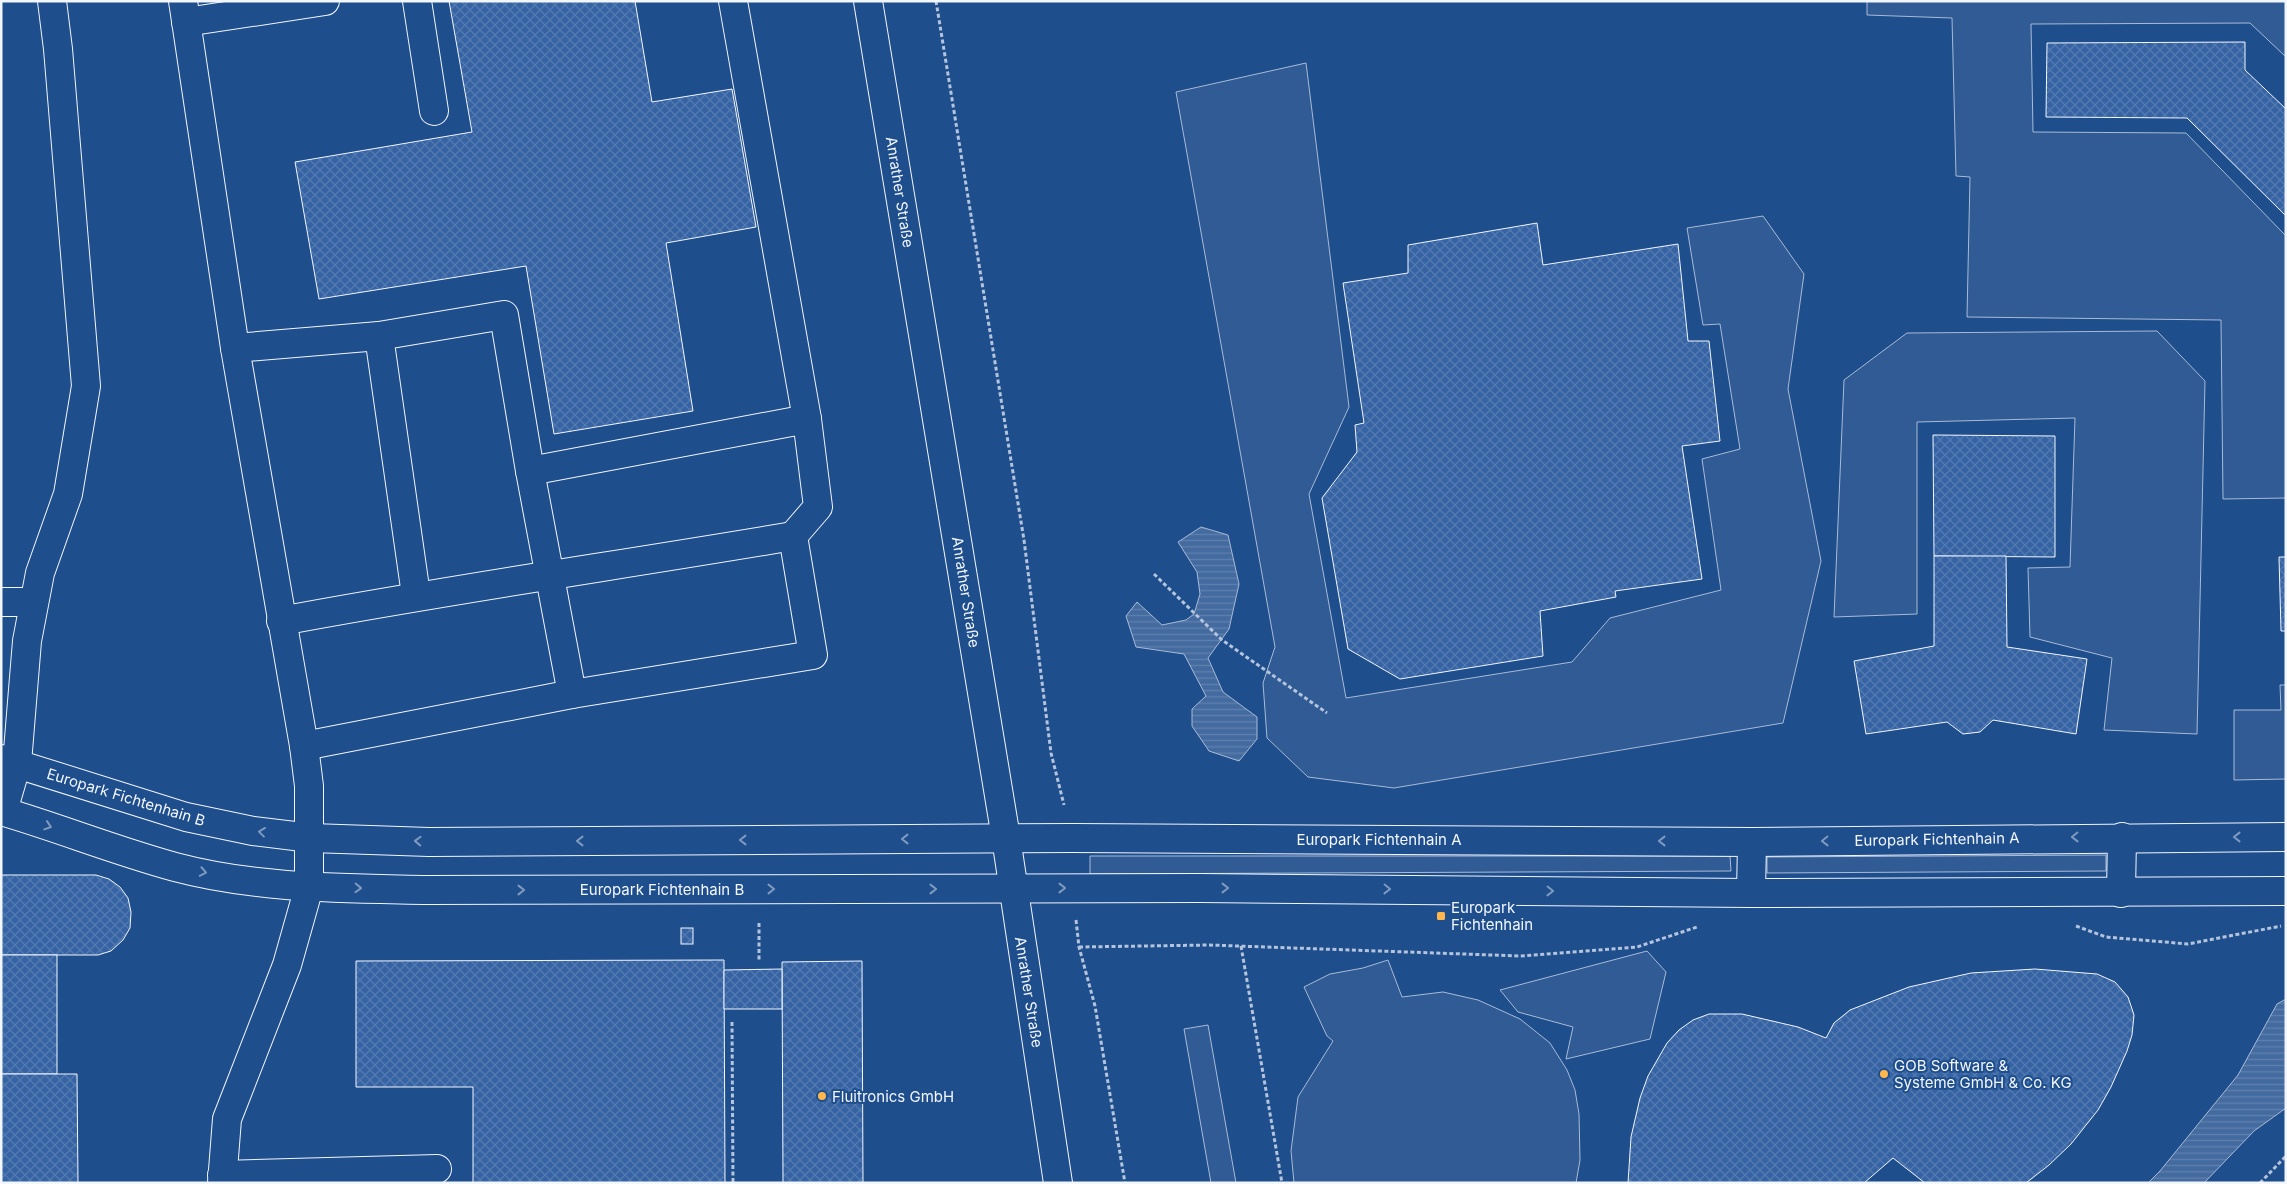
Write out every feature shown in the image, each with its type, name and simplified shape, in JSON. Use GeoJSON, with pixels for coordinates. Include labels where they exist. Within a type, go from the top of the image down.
{"type":"FeatureCollection","features":[{"type":"Feature","properties":{"kind":"street"},"geometry":{"type":"LineString","coordinates":[[2,811],[34,602],[40,573],[68,494],[86,386],[58,49],[52,1]]}},
{"type":"Feature","properties":{"kind":"street"},"geometry":{"type":"LineString","coordinates":[[325,1],[185,11],[235,348],[304,746],[309,786],[311,838],[310,887],[287,965],[227,1119],[222,1179],[437,1169]]}},
{"type":"Feature","properties":{"kind":"street"},"geometry":{"type":"LineString","coordinates":[[416,1],[434,110]]}},
{"type":"Feature","properties":{"kind":"street"},"geometry":{"type":"LineString","coordinates":[[281,620],[416,595],[550,577],[793,536],[818,507],[807,419],[733,1]]}},
{"type":"Feature","properties":{"kind":"street","name":"Anrather Straße"},"geometry":{"type":"LineString","coordinates":[[868,1],[1006,838],[1058,1183]]}},
{"type":"Feature","properties":{"kind":"street"},"geometry":{"type":"LineString","coordinates":[[235,348],[379,336],[504,315],[530,471],[572,694]]}},
{"type":"Feature","properties":{"kind":"street"},"geometry":{"type":"LineString","coordinates":[[379,336],[416,595]]}},
{"type":"Feature","properties":{"kind":"street"},"geometry":{"type":"LineString","coordinates":[[530,471],[807,419]]}},
{"type":"Feature","properties":{"kind":"street"},"geometry":{"type":"LineString","coordinates":[[304,746],[572,694],[813,655],[793,536]]}},
{"type":"Feature","properties":{"kind":"street"},"geometry":{"type":"LineString","coordinates":[[1,602],[34,602]]}},
{"type":"Feature","properties":{"kind":"street","name":"Europark Fichtenhain B"},"geometry":{"type":"LineString","coordinates":[[9,761],[186,817],[253,831],[311,838],[429,842],[1006,838]]}},
{"type":"Feature","properties":{"kind":"street","name":"Europark Fichtenhain B"},"geometry":{"type":"LineString","coordinates":[[2,811],[176,867],[245,880],[310,887],[429,890],[1014,889]]}},
{"type":"Feature","properties":{"kind":"street"},"geometry":{"type":"LineString","coordinates":[[2120,893],[2122,837]]}},
{"type":"Feature","properties":{"kind":"street","name":"Europark Fichtenhain A"},"geometry":{"type":"LineString","coordinates":[[1006,838],[1752,842],[2122,837],[2286,837]]}},
{"type":"Feature","properties":{"kind":"street"},"geometry":{"type":"LineString","coordinates":[[1751,893],[1752,842]]}},
{"type":"Feature","properties":{"kind":"street"},"geometry":{"type":"LineString","coordinates":[[1014,889],[1751,893],[2286,891]]}},
{"type":"Feature","properties":{"kind":"path"},"geometry":{"type":"LineString","coordinates":[[936,1],[1024,540],[1051,753],[1073,838]]}},
{"type":"Feature","properties":{"kind":"path"},"geometry":{"type":"LineString","coordinates":[[1154,574],[1222,640],[1327,713]]}},
{"type":"Feature","properties":{"kind":"path"},"geometry":{"type":"LineString","coordinates":[[1073,888],[1079,946],[1095,1006],[1125,1183]]}},
{"type":"Feature","properties":{"kind":"path"},"geometry":{"type":"LineString","coordinates":[[759,889],[760,962]]}},
{"type":"Feature","properties":{"kind":"path"},"geometry":{"type":"LineString","coordinates":[[2072,925],[2106,936],[2188,944],[2286,925]]}},
{"type":"Feature","properties":{"kind":"path"},"geometry":{"type":"LineString","coordinates":[[1079,946],[1241,946],[1520,956],[1637,947],[1700,926]]}},
{"type":"Feature","properties":{"kind":"path"},"geometry":{"type":"LineString","coordinates":[[1241,946],[1282,1183]]}},
{"type":"Feature","properties":{"kind":"path"},"geometry":{"type":"LineString","coordinates":[[732,1022],[733,1183]]}},
{"type":"Feature","properties":{"kind":"path"},"geometry":{"type":"LineString","coordinates":[[2260,1183],[2286,1156]]}},
{"type":"Feature","properties":{"kind":"shaded area"},"geometry":{"type":"Polygon","coordinates":[[[1867,1],[2286,1],[2286,57],[2250,23],[2031,24],[2033,132],[2186,133],[2286,236],[2286,498],[2223,499],[2221,320],[1967,317],[1970,177],[1956,176],[1952,18],[1867,15],[1867,1]]]}},
{"type":"Feature","properties":{"kind":"shaded area"},"geometry":{"type":"Polygon","coordinates":[[[1306,63],[1349,407],[1309,494],[1346,698],[1572,662],[1610,618],[1721,590],[1702,459],[1740,449],[1720,324],[1703,325],[1687,228],[1763,216],[1804,274],[1788,389],[1821,561],[1783,723],[1394,788],[1308,777],[1267,738],[1263,683],[1275,647],[1176,92],[1306,63]]]}},
{"type":"Feature","properties":{"kind":"shaded area"},"geometry":{"type":"Polygon","coordinates":[[[2157,331],[2205,381],[2197,734],[2104,730],[2112,658],[2030,637],[2028,568],[2070,567],[2075,418],[1917,422],[1917,614],[1834,617],[1844,380],[1907,333],[2157,331]]]}},
{"type":"Feature","properties":{"kind":"shaded area"},"geometry":{"type":"Polygon","coordinates":[[[1201,527],[1228,535],[1239,584],[1229,629],[1208,658],[1223,692],[1257,717],[1257,739],[1239,761],[1209,751],[1192,726],[1192,709],[1206,696],[1184,654],[1136,647],[1126,616],[1137,602],[1162,625],[1186,620],[1194,614],[1200,594],[1197,572],[1178,542],[1201,527]]]}},
{"type":"Feature","properties":{"kind":"shaded area"},"geometry":{"type":"Polygon","coordinates":[[[2280,685],[2286,685],[2286,779],[2234,780],[2234,710],[2281,710],[2280,685]]]}},
{"type":"Feature","properties":{"kind":"shaded area"},"geometry":{"type":"Polygon","coordinates":[[[2106,855],[2106,871],[1767,873],[1767,857],[2106,855]]]}},
{"type":"Feature","properties":{"kind":"shaded area"},"geometry":{"type":"Polygon","coordinates":[[[1090,856],[1730,856],[1731,871],[1090,874],[1090,856]]]}},
{"type":"Feature","properties":{"kind":"shaded area"},"geometry":{"type":"Polygon","coordinates":[[[1647,951],[1666,972],[1650,1039],[1566,1059],[1573,1027],[1518,1012],[1500,990],[1647,951]]]}},
{"type":"Feature","properties":{"kind":"shaded area"},"geometry":{"type":"Polygon","coordinates":[[[1388,960],[1402,997],[1443,992],[1478,1000],[1520,1019],[1550,1043],[1567,1070],[1575,1090],[1579,1114],[1580,1160],[1576,1183],[1294,1183],[1291,1151],[1298,1097],[1333,1041],[1327,1036],[1304,987],[1330,974],[1363,968],[1388,960]]]}},
{"type":"Feature","properties":{"kind":"shaded area"},"geometry":{"type":"Polygon","coordinates":[[[2286,999],[2286,1108],[2254,1131],[2204,1183],[2148,1183],[2160,1171],[2238,1075],[2277,1004],[2286,999]]]}},
{"type":"Feature","properties":{"kind":"shaded area"},"geometry":{"type":"Polygon","coordinates":[[[1208,1025],[1236,1183],[1211,1183],[1184,1029],[1208,1025]]]}},
{"type":"Feature","properties":{"kind":"building"},"geometry":{"type":"Polygon","coordinates":[[[449,1],[635,1],[652,102],[732,89],[756,227],[666,243],[693,411],[554,434],[526,266],[319,299],[295,162],[472,132],[449,1]]]}},
{"type":"Feature","properties":{"kind":"building"},"geometry":{"type":"Polygon","coordinates":[[[2245,42],[2245,70],[2286,109],[2286,216],[2187,118],[2046,117],[2047,43],[2245,42]]]}},
{"type":"Feature","properties":{"kind":"building"},"geometry":{"type":"Polygon","coordinates":[[[1537,223],[1543,265],[1678,244],[1688,341],[1709,341],[1720,441],[1682,446],[1702,579],[1615,591],[1616,597],[1540,611],[1543,656],[1400,679],[1348,649],[1322,498],[1357,452],[1355,425],[1364,423],[1343,283],[1408,273],[1408,245],[1537,223]]]}},
{"type":"Feature","properties":{"kind":"building"},"geometry":{"type":"Polygon","coordinates":[[[1933,435],[2055,436],[2055,557],[1934,556],[1933,435]]]}},
{"type":"Feature","properties":{"kind":"building"},"geometry":{"type":"Polygon","coordinates":[[[1934,556],[2006,556],[2007,647],[2087,659],[2076,734],[1993,720],[1980,732],[1963,734],[1947,722],[1866,734],[1854,661],[1934,646],[1934,556]]]}},
{"type":"Feature","properties":{"kind":"building"},"geometry":{"type":"Polygon","coordinates":[[[2279,557],[2286,557],[2286,631],[2281,631],[2279,557]]]}},
{"type":"Feature","properties":{"kind":"building"},"geometry":{"type":"Polygon","coordinates":[[[1,875],[96,875],[109,879],[120,887],[128,898],[131,912],[130,928],[123,940],[111,951],[98,955],[1,955],[1,875]]]}},
{"type":"Feature","properties":{"kind":"building"},"geometry":{"type":"Polygon","coordinates":[[[681,928],[693,928],[693,944],[681,944],[681,928]]]}},
{"type":"Feature","properties":{"kind":"building"},"geometry":{"type":"Polygon","coordinates":[[[1,955],[57,955],[57,1074],[1,1074],[1,955]]]}},
{"type":"Feature","properties":{"kind":"building"},"geometry":{"type":"Polygon","coordinates":[[[724,960],[725,1183],[473,1183],[473,1087],[356,1087],[356,961],[724,960]]]}},
{"type":"Feature","properties":{"kind":"building","name":"Fluitronics GmbH"},"geometry":{"type":"Polygon","coordinates":[[[862,961],[863,1183],[783,1183],[782,962],[862,961]]]}},
{"type":"Feature","properties":{"kind":"building"},"geometry":{"type":"Polygon","coordinates":[[[782,969],[782,1009],[724,1009],[724,970],[782,969]]]}},
{"type":"Feature","properties":{"kind":"building","name":"GOB Software & Systeme GmbH & Co. KG"},"geometry":{"type":"Polygon","coordinates":[[[2035,969],[2097,974],[2115,982],[2128,997],[2134,1015],[2132,1035],[2127,1051],[2111,1087],[2098,1110],[2071,1144],[2026,1183],[1925,1183],[1893,1158],[1864,1183],[1628,1183],[1631,1137],[1640,1098],[1648,1076],[1667,1043],[1679,1030],[1693,1020],[1709,1014],[1742,1014],[1798,1027],[1826,1038],[1834,1023],[1850,1010],[1909,987],[1971,973],[2035,969]]]}},
{"type":"Feature","properties":{"kind":"building"},"geometry":{"type":"Polygon","coordinates":[[[1,1074],[77,1074],[78,1183],[1,1183],[1,1074]]]}},
{"type":"Feature","properties":{"kind":"place","name":"Europark Fichtenhain"},"geometry":{"type":"Point","coordinates":[1441,916]}},
{"type":"Feature","properties":{"kind":"place","name":"GOB Software & Systeme GmbH & Co. KG"},"geometry":{"type":"Point","coordinates":[1884,1074]}},
{"type":"Feature","properties":{"kind":"place","name":"Fluitronics GmbH"},"geometry":{"type":"Point","coordinates":[822,1096]}}]}
